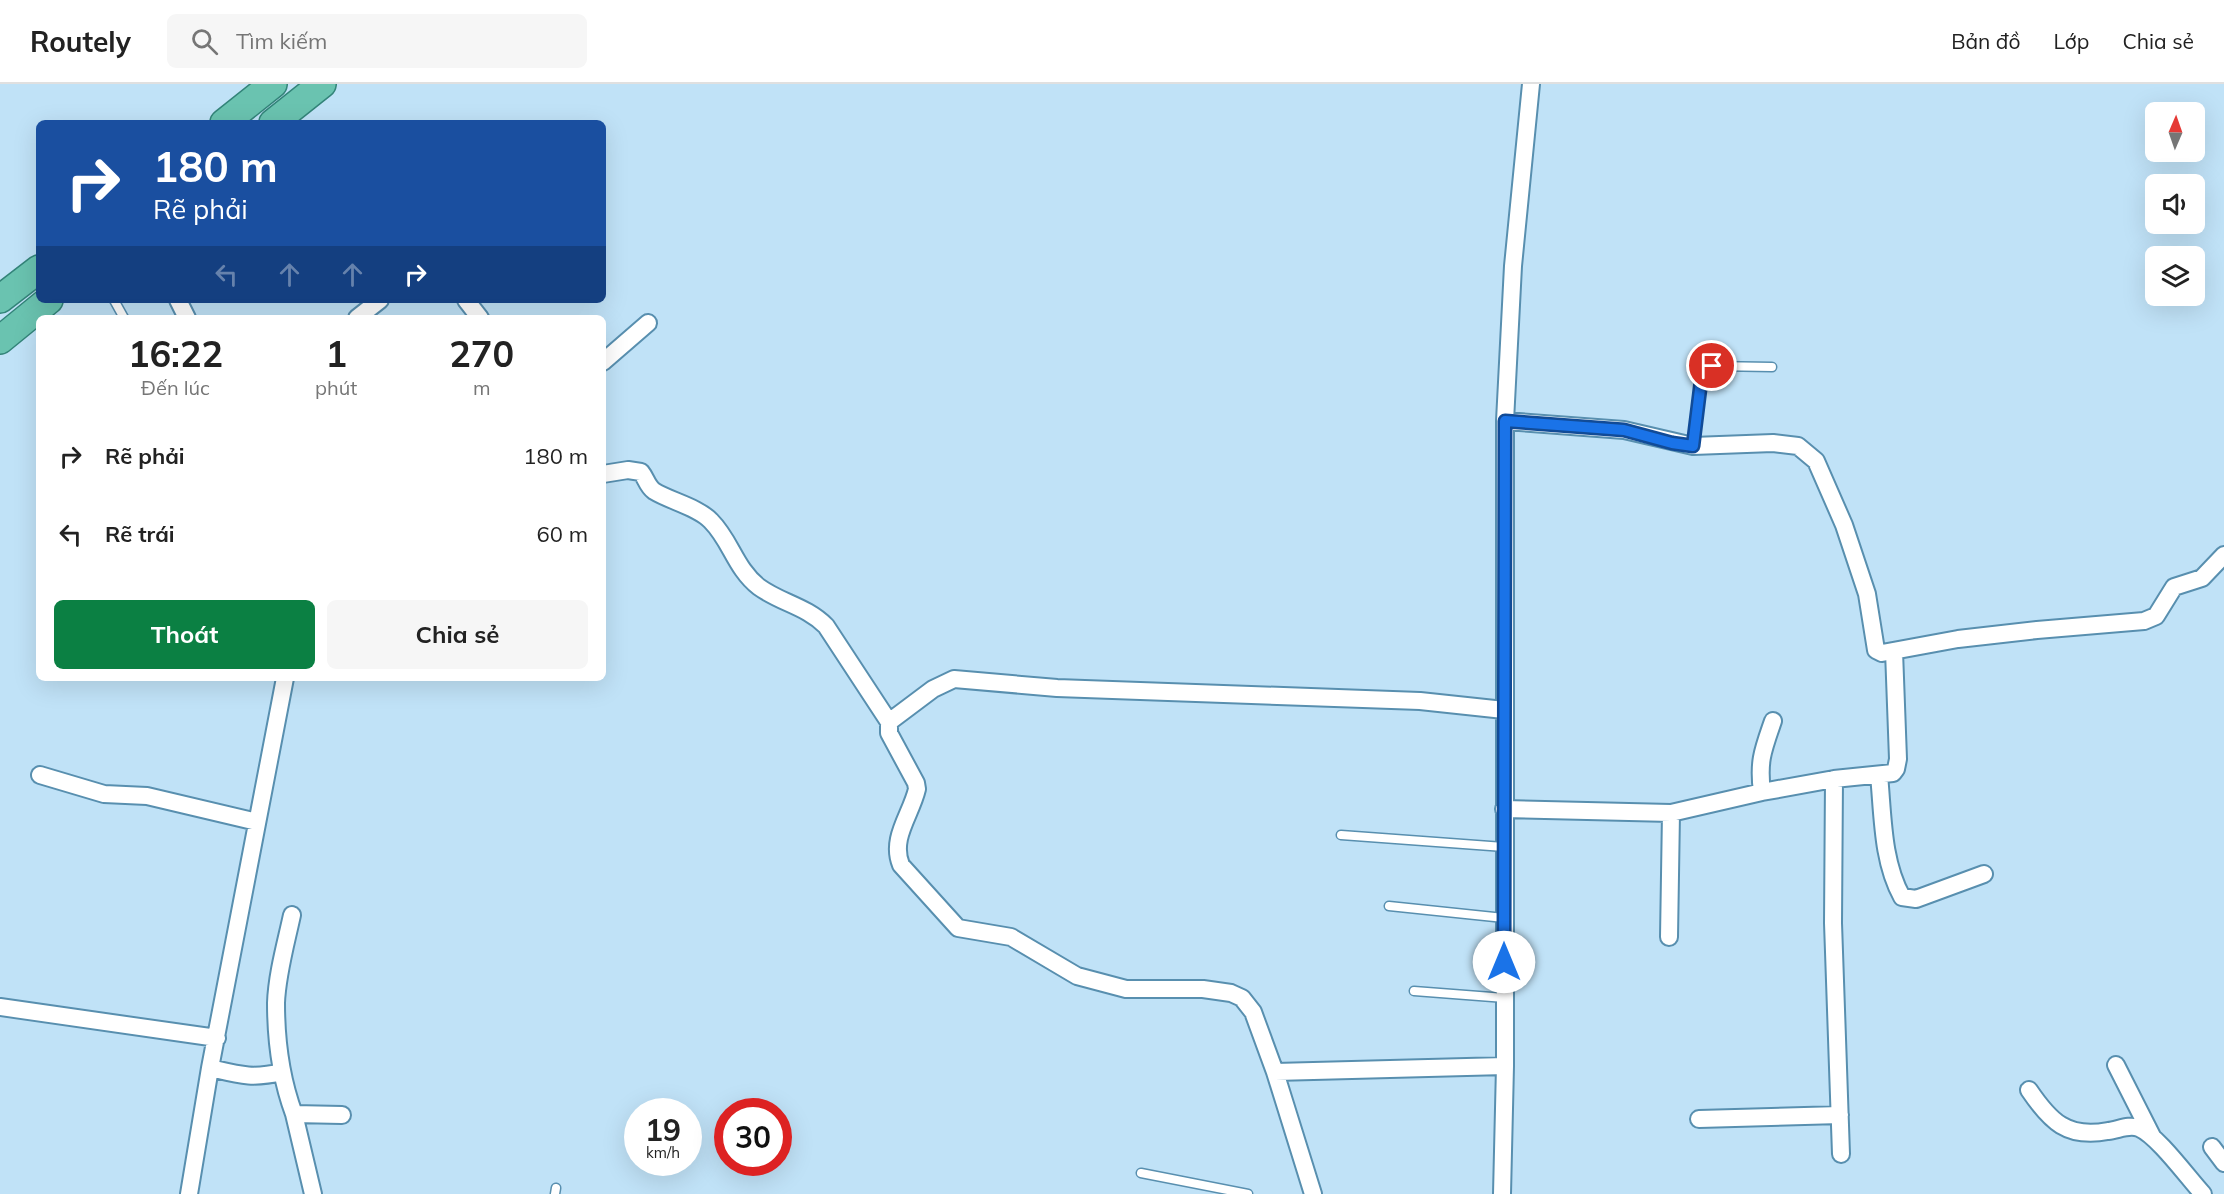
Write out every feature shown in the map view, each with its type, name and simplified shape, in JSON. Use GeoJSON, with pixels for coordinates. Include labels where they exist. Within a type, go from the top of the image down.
{"type":"FeatureCollection","features":[{"type":"Feature","properties":{"kind":"highway"},"geometry":{"type":"LineString","coordinates":[[228,120],[273,84]]}},
{"type":"Feature","properties":{"kind":"highway"},"geometry":{"type":"LineString","coordinates":[[277,120],[322,84]]}},
{"type":"Feature","properties":{"kind":"highway"},"geometry":{"type":"LineString","coordinates":[[0,299],[36,271]]}},
{"type":"Feature","properties":{"kind":"highway"},"geometry":{"type":"LineString","coordinates":[[0,340],[45,303]]}},
{"type":"Feature","properties":{"kind":"street"},"geometry":{"type":"LineString","coordinates":[[1502,1194],[1505,1066],[1505,421],[1513,266],[1531,84]]}},
{"type":"Feature","properties":{"kind":"street"},"geometry":{"type":"LineString","coordinates":[[361,315],[376,303]]}},
{"type":"Feature","properties":{"kind":"street"},"geometry":{"type":"LineString","coordinates":[[468,303],[478,315]]}},
{"type":"Feature","properties":{"kind":"street"},"geometry":{"type":"LineString","coordinates":[[606,359],[648,323]]}},
{"type":"Feature","properties":{"kind":"street"},"geometry":{"type":"LineString","coordinates":[[1505,421],[1624,430],[1672,443],[1693,446],[1786,443],[1798,446],[1816,461],[1867,594],[1876,650],[1882,653],[1958,639],[2144,621],[2156,616],[2174,587],[2202,578],[2224,555]]}},
{"type":"Feature","properties":{"kind":"street"},"geometry":{"type":"LineString","coordinates":[[606,474],[627,470],[641,472],[653,490],[709,518],[748,577],[771,595],[808,611],[826,626],[889,722],[889,733],[916,783],[917,789],[897,840],[897,857],[900,865],[958,928],[1011,937],[1077,976],[1119,987],[1144,990],[1203,989],[1231,993],[1242,998],[1253,1012],[1275,1072],[1313,1194]]}},
{"type":"Feature","properties":{"kind":"street"},"geometry":{"type":"LineString","coordinates":[[1504,808],[1671,813],[1762,792],[1893,773],[1898,759],[1894,651]]}},
{"type":"Feature","properties":{"kind":"street"},"geometry":{"type":"LineString","coordinates":[[889,722],[946,681],[960,679],[1069,688],[1420,701],[1504,710]]}},
{"type":"Feature","properties":{"kind":"street"},"geometry":{"type":"LineString","coordinates":[[189,1194],[210,1068],[284,681]]}},
{"type":"Feature","properties":{"kind":"street"},"geometry":{"type":"LineString","coordinates":[[1762,792],[1760,759],[1773,721]]}},
{"type":"Feature","properties":{"kind":"street"},"geometry":{"type":"LineString","coordinates":[[40,775],[104,794],[138,794],[256,822]]}},
{"type":"Feature","properties":{"kind":"street"},"geometry":{"type":"LineString","coordinates":[[1879,776],[1888,858],[1894,882],[1902,897],[1916,899],[1984,874]]}},
{"type":"Feature","properties":{"kind":"street"},"geometry":{"type":"LineString","coordinates":[[1834,780],[1833,923],[1841,1155]]}},
{"type":"Feature","properties":{"kind":"street"},"geometry":{"type":"LineString","coordinates":[[1669,937],[1671,813]]}},
{"type":"Feature","properties":{"kind":"street"},"geometry":{"type":"LineString","coordinates":[[292,915],[276,1001],[282,1072],[313,1194]]}},
{"type":"Feature","properties":{"kind":"street"},"geometry":{"type":"LineString","coordinates":[[0,1007],[217,1038]]}},
{"type":"Feature","properties":{"kind":"street"},"geometry":{"type":"LineString","coordinates":[[2116,1065],[2152,1137],[2203,1194]]}},
{"type":"Feature","properties":{"kind":"street"},"geometry":{"type":"LineString","coordinates":[[1275,1072],[1505,1066]]}},
{"type":"Feature","properties":{"kind":"street"},"geometry":{"type":"LineString","coordinates":[[210,1068],[262,1077],[282,1072]]}},
{"type":"Feature","properties":{"kind":"street"},"geometry":{"type":"LineString","coordinates":[[2029,1090],[2045,1113],[2061,1125],[2079,1133],[2107,1132],[2122,1127],[2138,1128],[2152,1137]]}},
{"type":"Feature","properties":{"kind":"street"},"geometry":{"type":"LineString","coordinates":[[294,1114],[342,1115]]}},
{"type":"Feature","properties":{"kind":"street"},"geometry":{"type":"LineString","coordinates":[[1699,1119],[1840,1115]]}},
{"type":"Feature","properties":{"kind":"street"},"geometry":{"type":"LineString","coordinates":[[2212,1147],[2224,1163]]}},
{"type":"Feature","properties":{"kind":"lane"},"geometry":{"type":"LineString","coordinates":[[1693,446],[1704,372],[1712,366],[1772,368]]}},
{"type":"Feature","properties":{"kind":"lane"},"geometry":{"type":"LineString","coordinates":[[1341,835],[1504,847]]}},
{"type":"Feature","properties":{"kind":"lane"},"geometry":{"type":"LineString","coordinates":[[1389,906],[1504,918]]}},
{"type":"Feature","properties":{"kind":"lane"},"geometry":{"type":"LineString","coordinates":[[1414,991],[1505,998]]}},
{"type":"Feature","properties":{"kind":"lane"},"geometry":{"type":"LineString","coordinates":[[1141,1173],[1248,1194]]}},
{"type":"Feature","properties":{"kind":"route"},"geometry":{"type":"LineString","coordinates":[[1504,962],[1505,421],[1624,430],[1672,443],[1693,446],[1701,381],[1704,372],[1712,366]]}}]}
